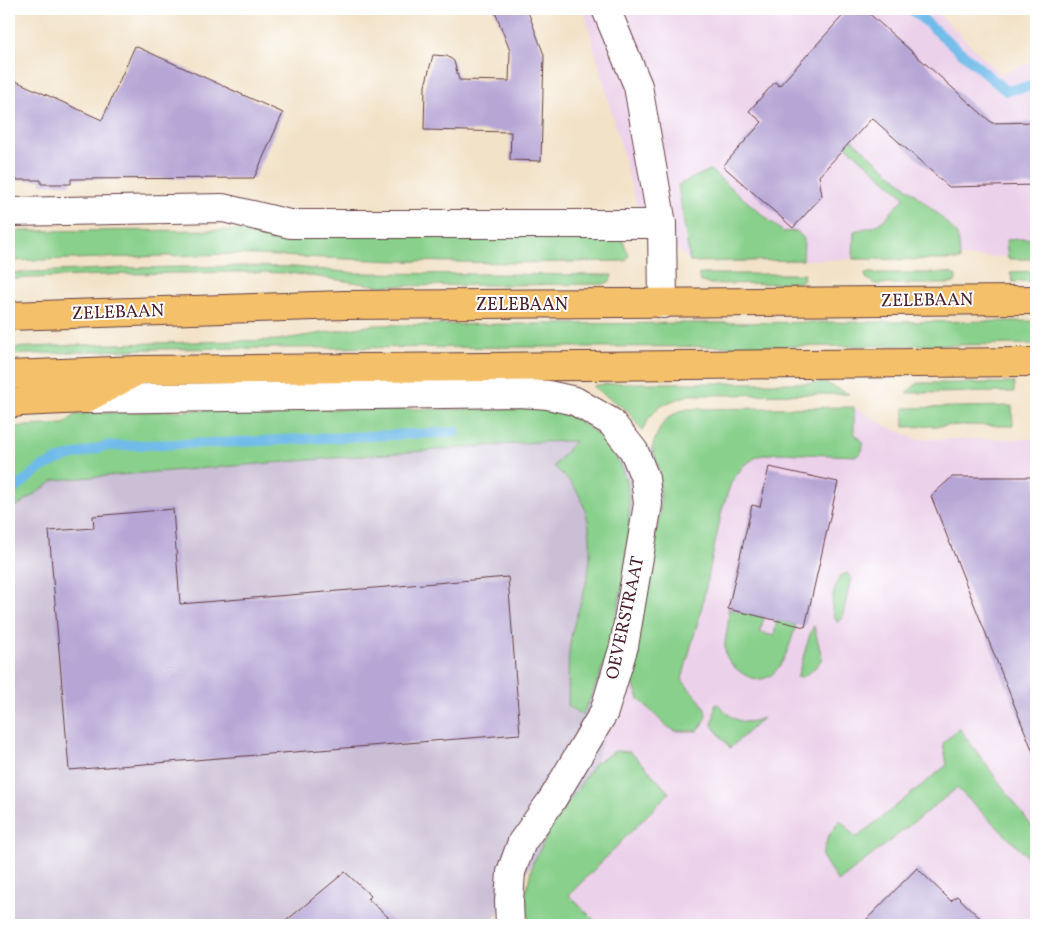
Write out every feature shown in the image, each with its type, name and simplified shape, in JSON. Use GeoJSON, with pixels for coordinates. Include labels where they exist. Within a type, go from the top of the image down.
{"type":"FeatureCollection","features":[{"type":"Feature","properties":{"kind":"main road","name":"ZELEBAAN"},"geometry":{"type":"LineString","coordinates":[[9,316],[344,306],[1036,300]]}},
{"type":"Feature","properties":{"kind":"main road"},"geometry":{"type":"LineString","coordinates":[[9,375],[139,370],[1036,362]]}},
{"type":"Feature","properties":{"kind":"main road"},"geometry":{"type":"LineString","coordinates":[[9,404],[86,399],[139,370]]}},
{"type":"Feature","properties":{"kind":"street"},"geometry":{"type":"LineString","coordinates":[[606,9],[638,86],[662,224],[663,304]]}},
{"type":"Feature","properties":{"kind":"street"},"geometry":{"type":"LineString","coordinates":[[9,212],[223,208],[290,224],[662,224]]}},
{"type":"Feature","properties":{"kind":"street","name":"OEVERSTRAAT"},"geometry":{"type":"LineString","coordinates":[[86,399],[520,393],[548,395],[575,401],[610,422],[634,451],[645,478],[648,504],[624,646],[604,712],[552,800],[522,842],[511,872],[508,902],[510,925]]}},
{"type":"Feature","properties":{"kind":"shaded area"},"geometry":{"type":"Polygon","coordinates":[[[595,9],[934,9],[1000,74],[1036,61],[1036,256],[690,262],[637,206],[585,14],[595,9]]]}},
{"type":"Feature","properties":{"kind":"shaded area"},"geometry":{"type":"Polygon","coordinates":[[[854,407],[888,427],[916,439],[1036,439],[1036,925],[529,925],[525,895],[533,863],[595,763],[661,504],[660,475],[652,448],[665,419],[678,411],[688,409],[854,407]]]}},
{"type":"Feature","properties":{"kind":"shaded area"},"geometry":{"type":"Polygon","coordinates":[[[556,434],[634,451],[652,448],[656,458],[661,485],[660,516],[631,653],[595,763],[553,825],[533,863],[491,923],[492,925],[9,925],[9,494],[40,468],[556,434]]]}},
{"type":"Feature","properties":{"kind":"green space"},"geometry":{"type":"Polygon","coordinates":[[[852,140],[938,214],[956,233],[959,242],[960,260],[853,259],[854,231],[875,226],[885,219],[905,197],[846,146],[852,140]]]}},
{"type":"Feature","properties":{"kind":"green space"},"geometry":{"type":"Polygon","coordinates":[[[710,170],[783,232],[797,231],[804,239],[803,260],[690,262],[678,185],[710,170]]]}},
{"type":"Feature","properties":{"kind":"green space"},"geometry":{"type":"Polygon","coordinates":[[[263,230],[621,237],[629,255],[626,261],[510,263],[397,261],[229,254],[9,261],[9,231],[263,230]]]}},
{"type":"Feature","properties":{"kind":"green space"},"geometry":{"type":"Polygon","coordinates":[[[1036,238],[1036,259],[1008,259],[1006,240],[1036,238]]]}},
{"type":"Feature","properties":{"kind":"green space"},"geometry":{"type":"Polygon","coordinates":[[[242,266],[294,267],[356,273],[612,275],[610,281],[604,284],[380,286],[290,273],[241,272],[9,279],[9,273],[242,266]]]}},
{"type":"Feature","properties":{"kind":"green space"},"geometry":{"type":"Polygon","coordinates":[[[1036,271],[1036,281],[1013,282],[1010,272],[1036,271]]]}},
{"type":"Feature","properties":{"kind":"green space"},"geometry":{"type":"Polygon","coordinates":[[[865,273],[950,273],[956,276],[956,280],[954,283],[948,284],[875,284],[866,278],[865,273]]]}},
{"type":"Feature","properties":{"kind":"green space"},"geometry":{"type":"Polygon","coordinates":[[[804,274],[803,280],[796,283],[710,284],[701,282],[698,275],[804,274]]]}},
{"type":"Feature","properties":{"kind":"green space"},"geometry":{"type":"Polygon","coordinates":[[[1036,321],[1036,344],[153,349],[9,355],[9,348],[277,340],[375,325],[1036,321]]]}},
{"type":"Feature","properties":{"kind":"green space"},"geometry":{"type":"Polygon","coordinates":[[[619,383],[826,383],[849,394],[689,395],[661,405],[649,418],[642,431],[628,411],[593,387],[596,385],[619,383]]]}},
{"type":"Feature","properties":{"kind":"green space"},"geometry":{"type":"Polygon","coordinates":[[[918,383],[1014,383],[1014,392],[906,393],[918,383]]]}},
{"type":"Feature","properties":{"kind":"green space"},"geometry":{"type":"Polygon","coordinates":[[[1012,406],[1013,426],[904,427],[904,408],[1012,406]]]}},
{"type":"Feature","properties":{"kind":"green space"},"geometry":{"type":"Polygon","coordinates":[[[854,407],[854,432],[863,444],[862,451],[857,456],[777,453],[758,456],[743,466],[731,483],[722,510],[702,606],[682,679],[702,704],[706,716],[697,731],[675,731],[665,725],[639,699],[631,679],[630,664],[658,526],[661,494],[660,479],[652,448],[660,428],[668,418],[688,409],[854,407]]]}},
{"type":"Feature","properties":{"kind":"green space"},"geometry":{"type":"Polygon","coordinates":[[[538,408],[569,416],[603,439],[619,462],[628,492],[627,541],[620,597],[612,637],[599,677],[582,715],[568,706],[569,659],[571,635],[584,592],[590,563],[589,526],[577,491],[554,466],[575,441],[538,442],[55,480],[9,513],[9,427],[64,424],[76,414],[234,409],[538,408]]]}},
{"type":"Feature","properties":{"kind":"green space"},"geometry":{"type":"Polygon","coordinates":[[[847,573],[851,577],[842,619],[838,623],[833,612],[832,600],[840,576],[847,573]]]}},
{"type":"Feature","properties":{"kind":"green space"},"geometry":{"type":"Polygon","coordinates":[[[728,609],[764,617],[760,632],[774,636],[777,620],[796,625],[790,645],[780,665],[765,678],[756,679],[745,675],[729,661],[725,649],[728,609]]]}},
{"type":"Feature","properties":{"kind":"green space"},"geometry":{"type":"Polygon","coordinates":[[[814,626],[822,658],[812,671],[805,676],[797,678],[811,631],[814,626]]]}},
{"type":"Feature","properties":{"kind":"green space"},"geometry":{"type":"Polygon","coordinates":[[[718,704],[728,714],[738,720],[749,722],[763,718],[730,748],[712,725],[715,705],[718,704]]]}},
{"type":"Feature","properties":{"kind":"green space"},"geometry":{"type":"Polygon","coordinates":[[[959,728],[1036,832],[1036,865],[957,788],[838,882],[822,856],[828,837],[840,820],[856,838],[947,765],[943,743],[959,728]]]}},
{"type":"Feature","properties":{"kind":"green space"},"geometry":{"type":"Polygon","coordinates":[[[615,751],[630,752],[669,793],[569,895],[599,925],[529,925],[525,895],[533,863],[553,825],[595,763],[615,751]]]}},
{"type":"Feature","properties":{"kind":"building"},"geometry":{"type":"Polygon","coordinates":[[[494,9],[527,9],[544,55],[541,161],[510,160],[511,132],[424,130],[425,86],[433,55],[447,56],[454,61],[459,80],[509,81],[510,51],[494,9]]]}},
{"type":"Feature","properties":{"kind":"building"},"geometry":{"type":"Polygon","coordinates":[[[849,9],[864,9],[992,123],[1036,122],[1036,185],[949,187],[872,118],[819,176],[822,196],[793,228],[723,166],[762,122],[749,111],[775,82],[779,86],[849,9]]]}},
{"type":"Feature","properties":{"kind":"building"},"geometry":{"type":"Polygon","coordinates":[[[135,46],[283,113],[254,178],[71,179],[71,184],[41,184],[41,180],[9,180],[9,78],[102,120],[135,46]]]}},
{"type":"Feature","properties":{"kind":"building"},"geometry":{"type":"Polygon","coordinates":[[[769,467],[838,482],[805,627],[728,609],[752,505],[760,507],[769,467]]]}},
{"type":"Feature","properties":{"kind":"building"},"geometry":{"type":"Polygon","coordinates":[[[952,477],[1036,477],[1036,757],[931,496],[952,477]]]}},
{"type":"Feature","properties":{"kind":"building"},"geometry":{"type":"Polygon","coordinates":[[[173,509],[180,604],[508,577],[520,734],[69,770],[49,531],[94,528],[93,516],[173,509]]]}},
{"type":"Feature","properties":{"kind":"building"},"geometry":{"type":"Polygon","coordinates":[[[917,868],[951,901],[957,896],[987,925],[861,925],[917,868]]]}},
{"type":"Feature","properties":{"kind":"building"},"geometry":{"type":"Polygon","coordinates":[[[345,872],[371,896],[368,899],[397,925],[281,925],[345,872]]]}},
{"type":"Feature","properties":{"kind":"waterway"},"geometry":{"type":"LineString","coordinates":[[911,9],[1006,91],[1036,85]]}},
{"type":"Feature","properties":{"kind":"waterway"},"geometry":{"type":"LineString","coordinates":[[9,494],[40,468],[57,460],[106,446],[456,432]]}}]}
